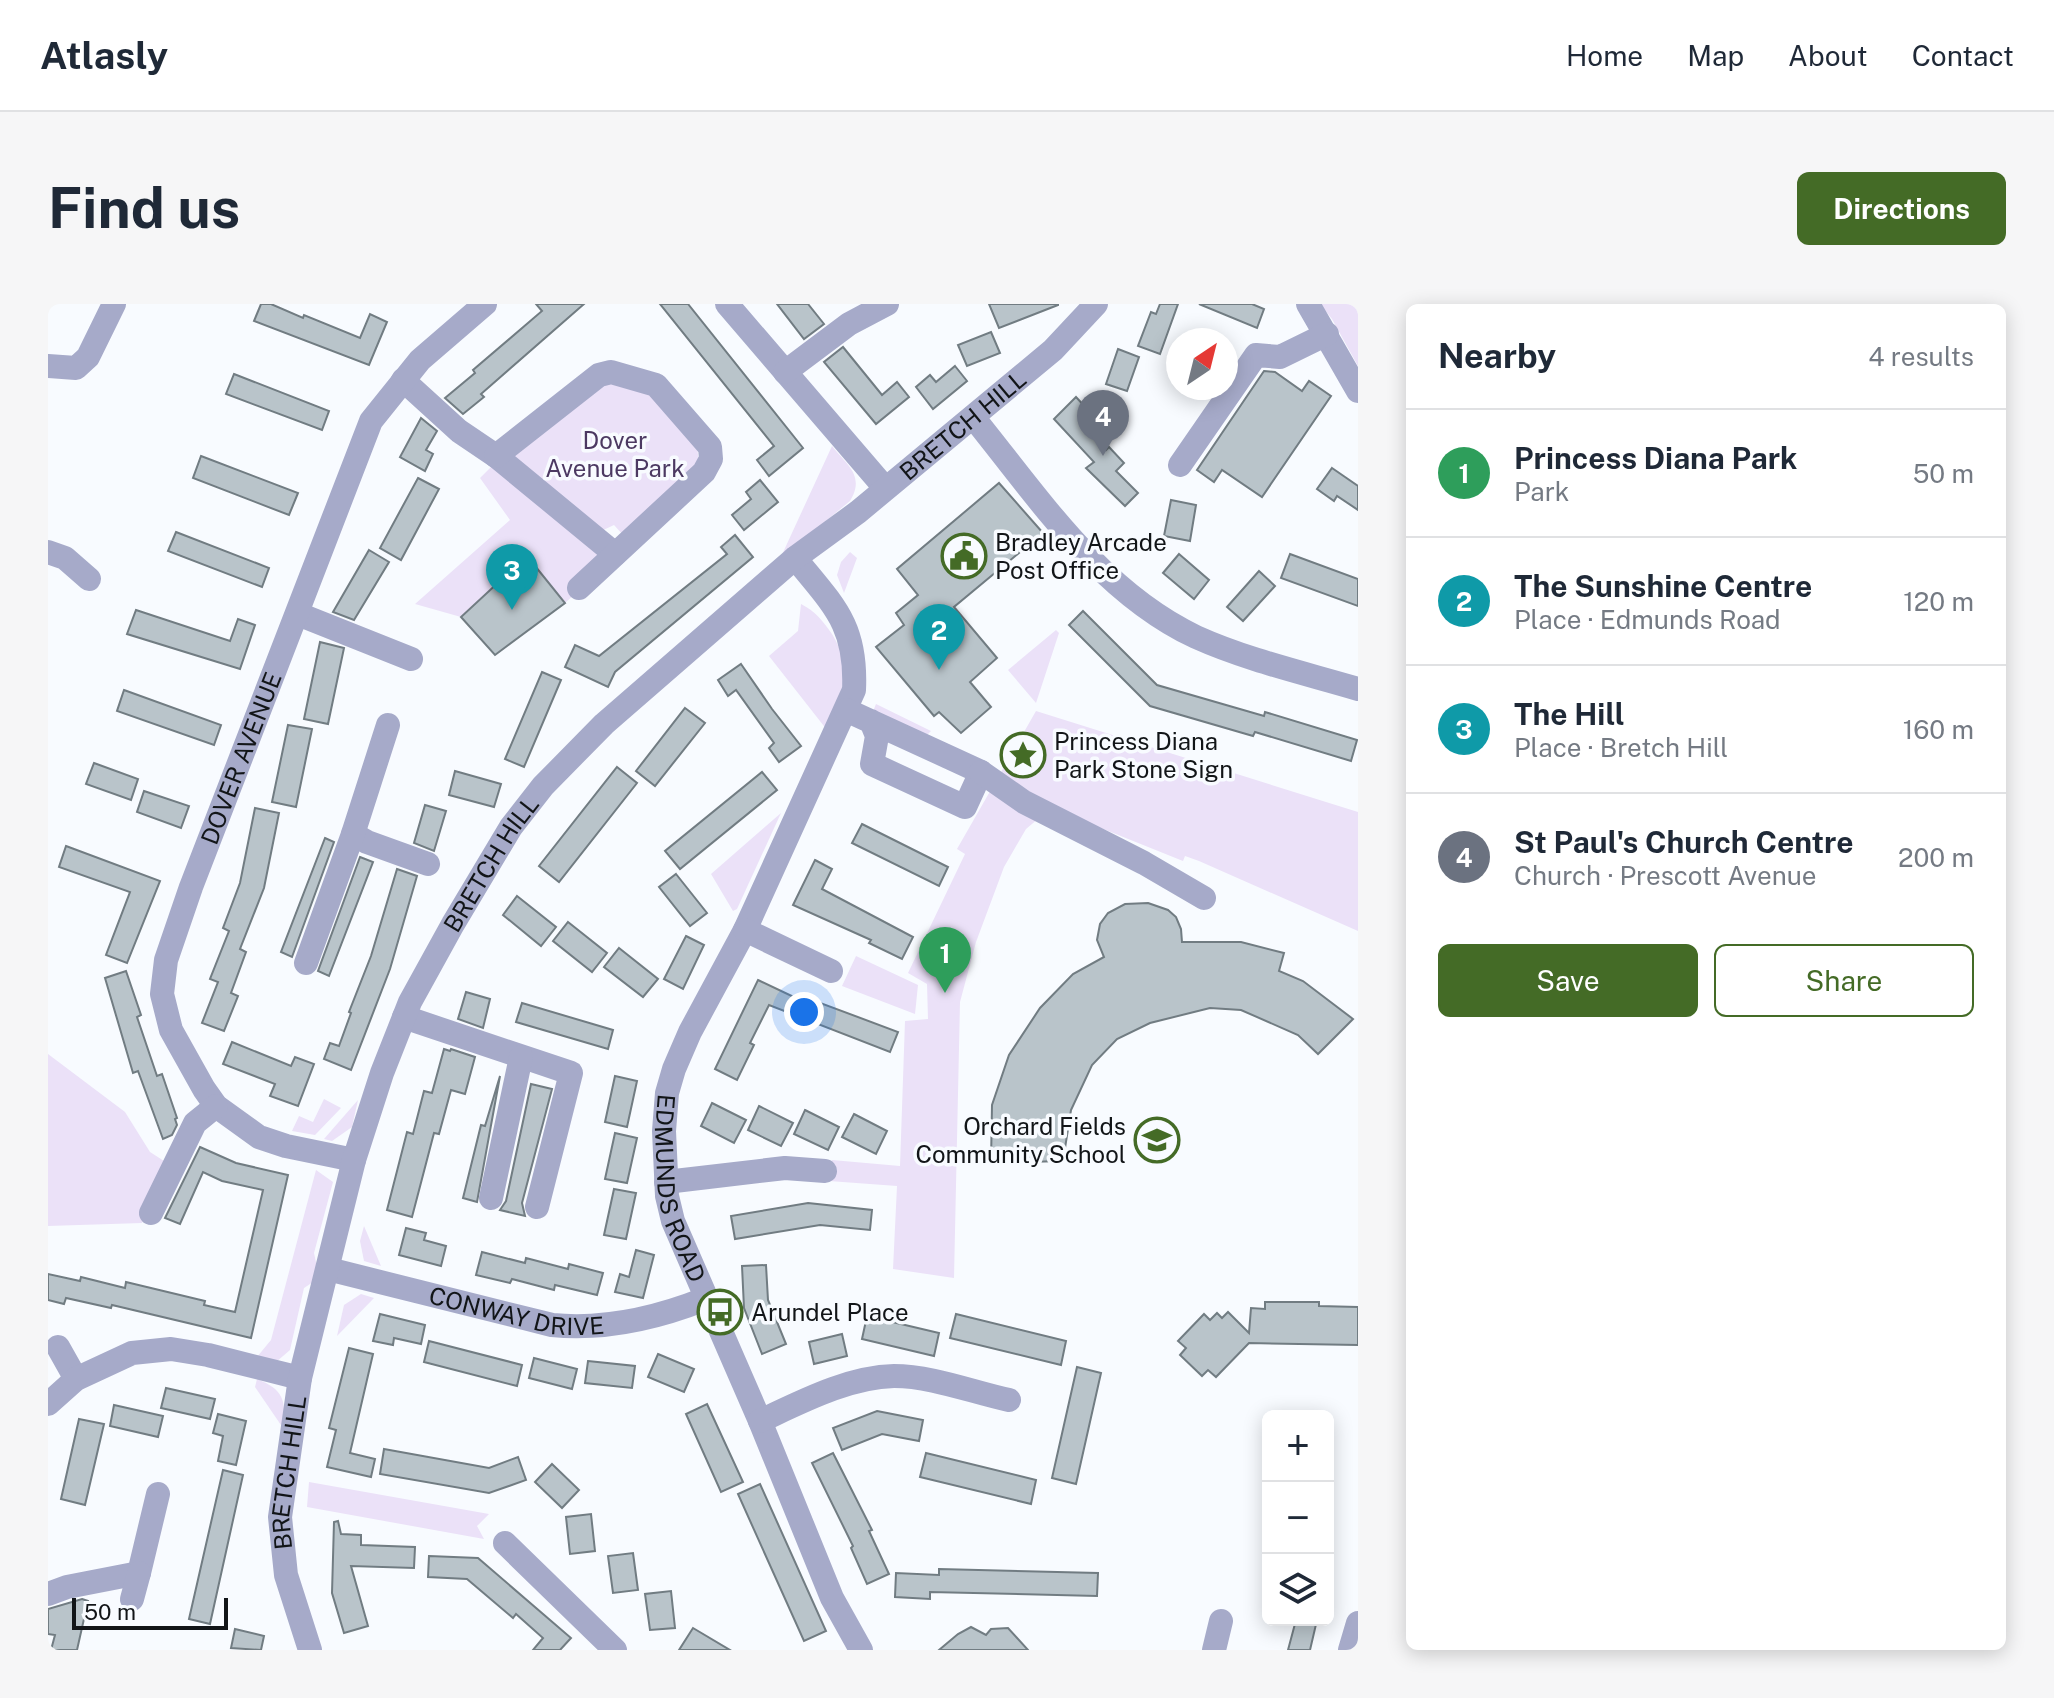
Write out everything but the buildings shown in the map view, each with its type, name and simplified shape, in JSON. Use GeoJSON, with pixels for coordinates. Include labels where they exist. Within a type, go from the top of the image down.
{"type":"FeatureCollection","features":[{"type":"Feature","properties":{"kind":"street"},"geometry":{"type":"LineString","coordinates":[[48,366],[76,368],[82,363],[88,357],[114,304]]}},
{"type":"Feature","properties":{"kind":"street","name":"DOVER AVENUE"},"geometry":{"type":"LineString","coordinates":[[354,1160],[259,1137],[216,1106],[171,1030],[162,994],[166,960],[191,887],[371,421],[420,360],[485,304]]}},
{"type":"Feature","properties":{"kind":"street"},"geometry":{"type":"LineString","coordinates":[[727,304],[885,488]]}},
{"type":"Feature","properties":{"kind":"street"},"geometry":{"type":"LineString","coordinates":[[785,372],[849,324],[887,304]]}},
{"type":"Feature","properties":{"kind":"street","name":"BRETCH HILL"},"geometry":{"type":"LineString","coordinates":[[310,1650],[286,1575],[280,1517],[300,1378],[354,1160],[391,1045],[430,965],[511,827],[543,786],[648,684],[795,558],[1053,350],[1096,304]]}},
{"type":"Feature","properties":{"kind":"street"},"geometry":{"type":"LineString","coordinates":[[1308,304],[1358,391]]}},
{"type":"Feature","properties":{"kind":"street"},"geometry":{"type":"LineString","coordinates":[[1180,465],[1256,355],[1280,357],[1327,334]]}},
{"type":"Feature","properties":{"kind":"street"},"geometry":{"type":"LineString","coordinates":[[496,456],[599,375],[611,372],[656,385],[705,437],[711,459],[704,472],[579,588]]}},
{"type":"Feature","properties":{"kind":"street"},"geometry":{"type":"LineString","coordinates":[[403,380],[459,431],[496,456],[615,554]]}},
{"type":"Feature","properties":{"kind":"street"},"geometry":{"type":"LineString","coordinates":[[973,417],[1069,536],[1132,597],[1167,620],[1220,647],[1358,689]]}},
{"type":"Feature","properties":{"kind":"street"},"geometry":{"type":"LineString","coordinates":[[48,552],[65,558],[89,579]]}},
{"type":"Feature","properties":{"kind":"street","name":"EDMUNDS ROAD"},"geometry":{"type":"LineString","coordinates":[[795,558],[838,611],[847,627],[855,661],[854,690],[745,930],[685,1042],[674,1069],[667,1093],[664,1131],[666,1182],[673,1221],[705,1299],[760,1421],[832,1598],[861,1650]]}},
{"type":"Feature","properties":{"kind":"street"},"geometry":{"type":"LineString","coordinates":[[298,614],[411,659]]}},
{"type":"Feature","properties":{"kind":"street"},"geometry":{"type":"LineString","coordinates":[[846,710],[981,772],[1024,802],[1144,863],[1204,898]]}},
{"type":"Feature","properties":{"kind":"street"},"geometry":{"type":"LineString","coordinates":[[871,721],[877,736],[872,764],[938,795],[965,807],[981,772]]}},
{"type":"Feature","properties":{"kind":"street"},"geometry":{"type":"LineString","coordinates":[[306,963],[353,834],[388,725]]}},
{"type":"Feature","properties":{"kind":"street"},"geometry":{"type":"LineString","coordinates":[[353,834],[428,864]]}},
{"type":"Feature","properties":{"kind":"street"},"geometry":{"type":"LineString","coordinates":[[745,930],[831,971]]}},
{"type":"Feature","properties":{"kind":"street"},"geometry":{"type":"LineString","coordinates":[[404,1017],[571,1073],[537,1207]]}},
{"type":"Feature","properties":{"kind":"street"},"geometry":{"type":"LineString","coordinates":[[491,1198],[521,1057]]}},
{"type":"Feature","properties":{"kind":"street"},"geometry":{"type":"LineString","coordinates":[[151,1213],[195,1123],[216,1106]]}},
{"type":"Feature","properties":{"kind":"street"},"geometry":{"type":"LineString","coordinates":[[666,1182],[785,1168],[825,1171]]}},
{"type":"Feature","properties":{"kind":"street","name":"CONWAY DRIVE"},"geometry":{"type":"LineString","coordinates":[[328,1269],[552,1325],[582,1328],[675,1311],[705,1299]]}},
{"type":"Feature","properties":{"kind":"street"},"geometry":{"type":"LineString","coordinates":[[58,1347],[76,1379]]}},
{"type":"Feature","properties":{"kind":"street"},"geometry":{"type":"LineString","coordinates":[[48,1404],[76,1379],[132,1353],[171,1349],[300,1378]]}},
{"type":"Feature","properties":{"kind":"street"},"geometry":{"type":"LineString","coordinates":[[760,1421],[811,1397],[867,1380],[894,1376],[1009,1400]]}},
{"type":"Feature","properties":{"kind":"street"},"geometry":{"type":"LineString","coordinates":[[132,1599],[158,1494]]}},
{"type":"Feature","properties":{"kind":"street"},"geometry":{"type":"LineString","coordinates":[[505,1543],[602,1646]]}},
{"type":"Feature","properties":{"kind":"street"},"geometry":{"type":"LineString","coordinates":[[48,1594],[67,1587],[139,1573]]}},
{"type":"Feature","properties":{"kind":"street"},"geometry":{"type":"LineString","coordinates":[[1214,1650],[1221,1621]]}},
{"type":"Feature","properties":{"kind":"green space"},"geometry":{"type":"Polygon","coordinates":[[[1320,304],[1358,304],[1358,366],[1332,319],[1320,304]]]}},
{"type":"Feature","properties":{"kind":"green space","name":"Dover Avenue Park"},"geometry":{"type":"Polygon","coordinates":[[[608,382],[659,398],[697,444],[699,465],[624,536],[614,525],[597,533],[505,457],[608,382]]]}},
{"type":"Feature","properties":{"kind":"green space"},"geometry":{"type":"Polygon","coordinates":[[[832,446],[855,478],[856,485],[850,501],[780,559],[832,446]]]}},
{"type":"Feature","properties":{"kind":"green space"},"geometry":{"type":"Polygon","coordinates":[[[495,463],[600,556],[567,585],[575,594],[565,603],[527,557],[461,617],[415,604],[510,520],[480,478],[495,463]]]}},
{"type":"Feature","properties":{"kind":"green space"},"geometry":{"type":"Polygon","coordinates":[[[850,552],[857,558],[844,593],[837,575],[841,562],[850,552]]]}},
{"type":"Feature","properties":{"kind":"green space"},"geometry":{"type":"Polygon","coordinates":[[[801,604],[815,613],[832,634],[842,659],[841,693],[827,730],[769,656],[798,631],[801,604]]]}},
{"type":"Feature","properties":{"kind":"green space"},"geometry":{"type":"Polygon","coordinates":[[[1056,630],[1059,633],[1036,703],[1008,670],[1056,630]]]}},
{"type":"Feature","properties":{"kind":"green space"},"geometry":{"type":"Polygon","coordinates":[[[876,704],[931,731],[925,737],[872,714],[876,704]]]}},
{"type":"Feature","properties":{"kind":"green space"},"geometry":{"type":"Polygon","coordinates":[[[1036,711],[1358,812],[1358,931],[1199,861],[1185,856],[1183,861],[1051,808],[1026,829],[1004,867],[976,942],[960,1002],[954,1278],[893,1269],[897,1186],[829,1181],[825,1170],[832,1160],[900,1166],[905,1021],[928,1019],[927,984],[908,973],[965,854],[957,849],[1036,711]]]}},
{"type":"Feature","properties":{"kind":"green space"},"geometry":{"type":"Polygon","coordinates":[[[781,813],[737,909],[733,911],[711,874],[781,813]]]}},
{"type":"Feature","properties":{"kind":"green space"},"geometry":{"type":"Polygon","coordinates":[[[856,956],[918,985],[915,1014],[842,986],[856,956]]]}},
{"type":"Feature","properties":{"kind":"green space"},"geometry":{"type":"Polygon","coordinates":[[[48,1054],[125,1112],[150,1152],[164,1161],[161,1179],[142,1223],[48,1226],[48,1054]]]}},
{"type":"Feature","properties":{"kind":"green space"},"geometry":{"type":"Polygon","coordinates":[[[324,1099],[341,1108],[315,1135],[292,1131],[299,1116],[313,1122],[324,1099]]]}},
{"type":"Feature","properties":{"kind":"green space"},"geometry":{"type":"Polygon","coordinates":[[[358,1100],[352,1127],[332,1141],[324,1139],[358,1100]]]}},
{"type":"Feature","properties":{"kind":"green space"},"geometry":{"type":"Polygon","coordinates":[[[316,1170],[333,1182],[314,1253],[317,1267],[313,1282],[304,1288],[290,1350],[276,1362],[257,1357],[271,1340],[316,1170]]]}},
{"type":"Feature","properties":{"kind":"green space"},"geometry":{"type":"Polygon","coordinates":[[[364,1226],[381,1266],[364,1261],[360,1241],[364,1226]]]}},
{"type":"Feature","properties":{"kind":"green space"},"geometry":{"type":"Polygon","coordinates":[[[361,1294],[374,1298],[337,1336],[344,1305],[361,1294]]]}},
{"type":"Feature","properties":{"kind":"green space"},"geometry":{"type":"Polygon","coordinates":[[[257,1379],[273,1387],[281,1397],[283,1428],[255,1387],[257,1379]]]}},
{"type":"Feature","properties":{"kind":"green space"},"geometry":{"type":"Polygon","coordinates":[[[309,1482],[489,1514],[477,1526],[484,1539],[307,1507],[309,1482]]]}},
{"type":"Feature","properties":{"kind":"place","name":"St Paul's Church Centre"},"geometry":{"type":"Point","coordinates":[1103,456]}},
{"type":"Feature","properties":{"kind":"place","name":"Bradley Arcade Post Office"},"geometry":{"type":"Point","coordinates":[964,556]}},
{"type":"Feature","properties":{"kind":"place","name":"The Hill"},"geometry":{"type":"Point","coordinates":[512,610]}},
{"type":"Feature","properties":{"kind":"place","name":"The Sunshine Centre"},"geometry":{"type":"Point","coordinates":[939,670]}},
{"type":"Feature","properties":{"kind":"place","name":"Princess Diana Park Stone Sign"},"geometry":{"type":"Point","coordinates":[1023,755]}},
{"type":"Feature","properties":{"kind":"place","name":"Princess Diana Park"},"geometry":{"type":"Point","coordinates":[945,993]}},
{"type":"Feature","properties":{"kind":"place","name":"Orchard Fields Community School"},"geometry":{"type":"Point","coordinates":[1157,1140]}},
{"type":"Feature","properties":{"kind":"place","name":"Arundel Place"},"geometry":{"type":"Point","coordinates":[720,1312]}}]}
